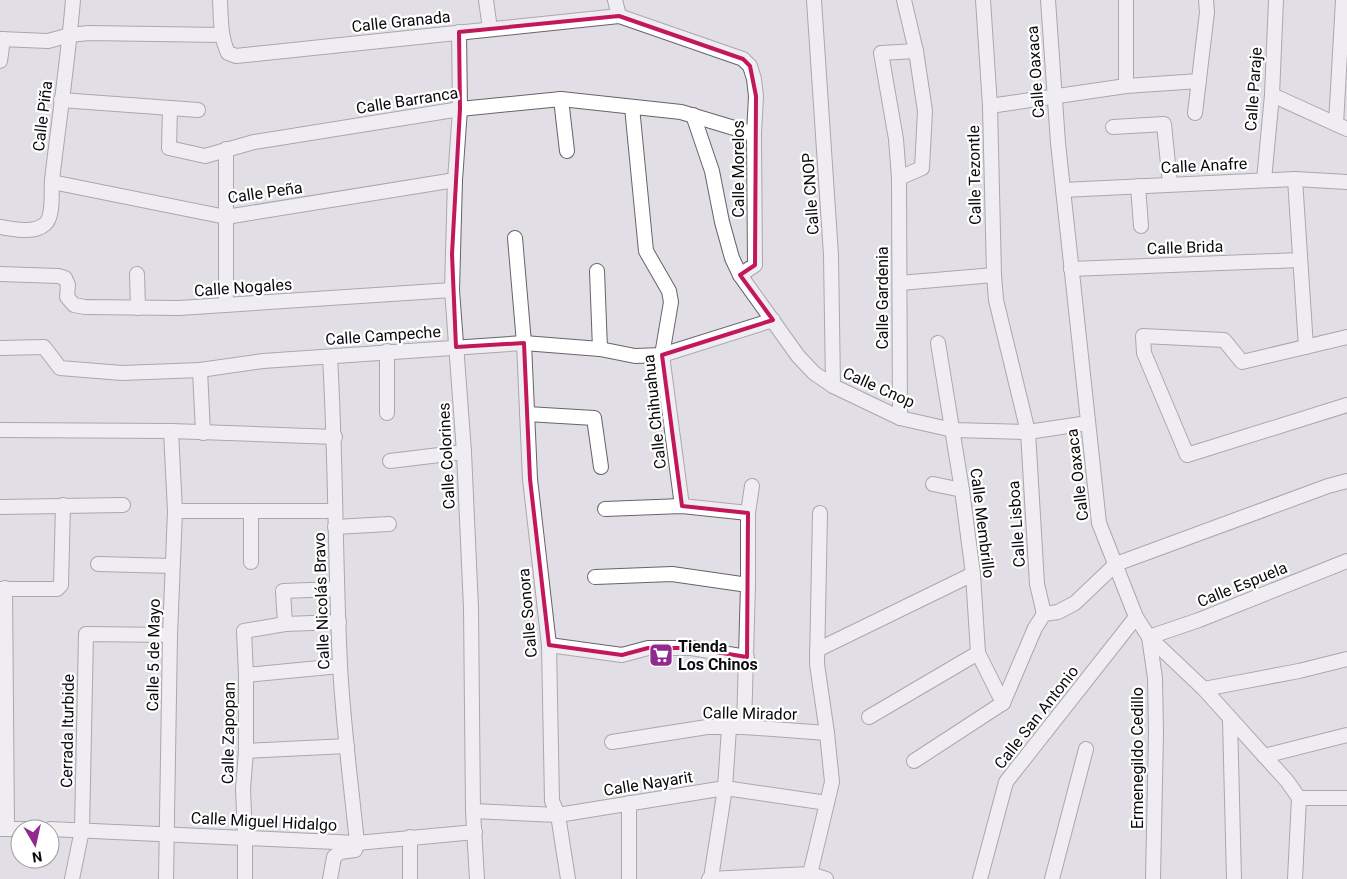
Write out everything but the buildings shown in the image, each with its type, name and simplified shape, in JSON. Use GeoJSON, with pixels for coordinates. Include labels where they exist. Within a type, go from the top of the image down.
{"type":"FeatureCollection","features":[{"type":"Feature","properties":{"kind":"street","name":"Calle Piña"},"geometry":{"type":"LineString","coordinates":[[0,227],[35,229],[44,225],[50,218],[52,182],[73,0]]}},
{"type":"Feature","properties":{"kind":"street"},"geometry":{"type":"LineString","coordinates":[[0,61],[2,39],[48,41],[70,35],[89,33],[222,35],[220,0]]}},
{"type":"Feature","properties":{"kind":"street"},"geometry":{"type":"LineString","coordinates":[[486,0],[490,29]]}},
{"type":"Feature","properties":{"kind":"street"},"geometry":{"type":"LineString","coordinates":[[615,0],[619,16]]}},
{"type":"Feature","properties":{"kind":"street","name":"Calle CNOP"},"geometry":{"type":"LineString","coordinates":[[814,0],[831,255],[833,386]]}},
{"type":"Feature","properties":{"kind":"street"},"geometry":{"type":"LineString","coordinates":[[899,178],[922,168],[925,111],[916,50],[904,0]]}},
{"type":"Feature","properties":{"kind":"street"},"geometry":{"type":"LineString","coordinates":[[983,0],[990,106]]}},
{"type":"Feature","properties":{"kind":"street","name":"Calle Oaxaca"},"geometry":{"type":"LineString","coordinates":[[1048,0],[1063,190],[1098,523],[1136,617],[1149,637],[1204,689],[1287,780],[1299,798]]}},
{"type":"Feature","properties":{"kind":"street"},"geometry":{"type":"LineString","coordinates":[[1126,0],[1126,86]]}},
{"type":"Feature","properties":{"kind":"street"},"geometry":{"type":"LineString","coordinates":[[1195,113],[1207,12],[1206,0]]}},
{"type":"Feature","properties":{"kind":"street","name":"Calle Paraje"},"geometry":{"type":"LineString","coordinates":[[1264,180],[1272,95],[1276,0]]}},
{"type":"Feature","properties":{"kind":"street"},"geometry":{"type":"LineString","coordinates":[[1272,95],[1342,127],[1343,0]]}},
{"type":"Feature","properties":{"kind":"street","name":"Calle Granada"},"geometry":{"type":"LineString","coordinates":[[222,35],[228,53],[236,56],[619,16],[743,60]]}},
{"type":"Feature","properties":{"kind":"street","name":"Calle Colorines"},"geometry":{"type":"LineString","coordinates":[[459,32],[460,110],[455,180],[452,290],[464,452],[471,608],[473,811],[478,879]]}},
{"type":"Feature","properties":{"kind":"street","name":"Calle Gardenia"},"geometry":{"type":"LineString","coordinates":[[900,418],[899,178],[896,139],[881,53],[916,50]]}},
{"type":"Feature","properties":{"kind":"street","name":"Calle Morelos"},"geometry":{"type":"LineString","coordinates":[[740,275],[755,265],[754,134],[756,96],[750,66],[743,60]]}},
{"type":"Feature","properties":{"kind":"street","name":"Calle Tezontle"},"geometry":{"type":"LineString","coordinates":[[1028,432],[996,300],[990,106],[1126,86],[1199,81]]}},
{"type":"Feature","properties":{"kind":"street"},"geometry":{"type":"LineString","coordinates":[[561,99],[567,151]]}},
{"type":"Feature","properties":{"kind":"street","name":"Calle Barranca"},"geometry":{"type":"LineString","coordinates":[[170,108],[170,148],[205,156],[254,142],[460,110],[561,99],[681,112],[754,134]]}},
{"type":"Feature","properties":{"kind":"street"},"geometry":{"type":"LineString","coordinates":[[61,100],[198,110]]}},
{"type":"Feature","properties":{"kind":"street","name":"Calle Chihuahua"},"geometry":{"type":"LineString","coordinates":[[632,106],[646,251],[669,290],[671,302],[662,356],[682,506]]}},
{"type":"Feature","properties":{"kind":"street"},"geometry":{"type":"LineString","coordinates":[[693,115],[712,171],[722,222],[732,258],[740,275],[773,320]]}},
{"type":"Feature","properties":{"kind":"street"},"geometry":{"type":"LineString","coordinates":[[1113,127],[1164,124],[1170,184]]}},
{"type":"Feature","properties":{"kind":"street"},"geometry":{"type":"LineString","coordinates":[[226,149],[226,306]]}},
{"type":"Feature","properties":{"kind":"street"},"geometry":{"type":"LineString","coordinates":[[1295,179],[1306,347]]}},
{"type":"Feature","properties":{"kind":"street","name":"Calle Anafre"},"geometry":{"type":"LineString","coordinates":[[1063,190],[1295,179],[1347,182]]}},
{"type":"Feature","properties":{"kind":"street","name":"Calle Peña"},"geometry":{"type":"LineString","coordinates":[[52,182],[226,217],[455,180]]}},
{"type":"Feature","properties":{"kind":"street"},"geometry":{"type":"LineString","coordinates":[[1138,186],[1141,226]]}},
{"type":"Feature","properties":{"kind":"street","name":"Calle Sonora"},"geometry":{"type":"LineString","coordinates":[[515,238],[524,342],[530,479],[549,645],[552,801],[558,815],[568,879]]}},
{"type":"Feature","properties":{"kind":"street","name":"Calle Brida"},"geometry":{"type":"LineString","coordinates":[[1071,269],[1299,260]]}},
{"type":"Feature","properties":{"kind":"street"},"geometry":{"type":"LineString","coordinates":[[597,271],[600,349]]}},
{"type":"Feature","properties":{"kind":"street","name":"Calle Nogales"},"geometry":{"type":"LineString","coordinates":[[0,274],[58,276],[65,278],[68,284],[67,297],[74,305],[85,307],[179,308],[226,306],[452,290]]}},
{"type":"Feature","properties":{"kind":"street"},"geometry":{"type":"LineString","coordinates":[[137,274],[138,308]]}},
{"type":"Feature","properties":{"kind":"street"},"geometry":{"type":"LineString","coordinates":[[900,283],[994,275]]}},
{"type":"Feature","properties":{"kind":"street","name":"Calle Cnop"},"geometry":{"type":"LineString","coordinates":[[773,320],[798,356],[814,373],[833,386],[900,418],[953,430],[1028,432],[1088,424]]}},
{"type":"Feature","properties":{"kind":"street","name":"Calle Campeche"},"geometry":{"type":"LineString","coordinates":[[0,348],[44,347],[60,368],[122,373],[200,370],[263,361],[524,342],[600,349],[635,356],[662,356],[773,320]]}},
{"type":"Feature","properties":{"kind":"street"},"geometry":{"type":"LineString","coordinates":[[1346,340],[1242,362],[1224,340],[1143,336],[1144,353],[1187,455],[1347,405]]}},
{"type":"Feature","properties":{"kind":"street","name":"Calle Membrillo"},"geometry":{"type":"LineString","coordinates":[[938,343],[953,430],[973,574],[978,653],[1003,703]]}},
{"type":"Feature","properties":{"kind":"street"},"geometry":{"type":"LineString","coordinates":[[387,351],[387,413]]}},
{"type":"Feature","properties":{"kind":"street","name":"Calle Nicolás Bravo"},"geometry":{"type":"LineString","coordinates":[[330,356],[335,437],[334,511],[340,666],[357,843]]}},
{"type":"Feature","properties":{"kind":"street"},"geometry":{"type":"LineString","coordinates":[[200,370],[203,433]]}},
{"type":"Feature","properties":{"kind":"street"},"geometry":{"type":"LineString","coordinates":[[527,414],[594,418],[601,468]]}},
{"type":"Feature","properties":{"kind":"street"},"geometry":{"type":"LineString","coordinates":[[0,430],[171,431],[335,437]]}},
{"type":"Feature","properties":{"kind":"street","name":"Calle 5 de Mayo"},"geometry":{"type":"LineString","coordinates":[[166,879],[170,635],[175,511],[171,431]]}},
{"type":"Feature","properties":{"kind":"street","name":"Calle Lisboa"},"geometry":{"type":"LineString","coordinates":[[1028,432],[1038,584],[1044,614]]}},
{"type":"Feature","properties":{"kind":"street"},"geometry":{"type":"LineString","coordinates":[[390,461],[464,452]]}},
{"type":"Feature","properties":{"kind":"street"},"geometry":{"type":"LineString","coordinates":[[914,761],[1003,703],[1035,628],[1044,614],[1058,612],[1075,603],[1116,564],[1328,486],[1347,481]]}},
{"type":"Feature","properties":{"kind":"street"},"geometry":{"type":"LineString","coordinates":[[932,484],[962,490]]}},
{"type":"Feature","properties":{"kind":"street"},"geometry":{"type":"LineString","coordinates":[[744,727],[747,657],[748,513],[752,486]]}},
{"type":"Feature","properties":{"kind":"street"},"geometry":{"type":"LineString","coordinates":[[4,829],[2,588],[57,589],[62,585],[63,505]]}},
{"type":"Feature","properties":{"kind":"street"},"geometry":{"type":"LineString","coordinates":[[0,507],[123,505]]}},
{"type":"Feature","properties":{"kind":"street"},"geometry":{"type":"LineString","coordinates":[[605,509],[682,506],[748,513]]}},
{"type":"Feature","properties":{"kind":"street"},"geometry":{"type":"LineString","coordinates":[[175,511],[334,511]]}},
{"type":"Feature","properties":{"kind":"street"},"geometry":{"type":"LineString","coordinates":[[251,511],[251,562]]}},
{"type":"Feature","properties":{"kind":"street"},"geometry":{"type":"LineString","coordinates":[[810,874],[832,782],[817,664],[820,513]]}},
{"type":"Feature","properties":{"kind":"street"},"geometry":{"type":"LineString","coordinates":[[335,527],[389,524]]}},
{"type":"Feature","properties":{"kind":"street","name":"Calle Espuela"},"geometry":{"type":"LineString","coordinates":[[1149,637],[1199,620],[1347,561]]}},
{"type":"Feature","properties":{"kind":"street"},"geometry":{"type":"LineString","coordinates":[[98,564],[172,566]]}},
{"type":"Feature","properties":{"kind":"street"},"geometry":{"type":"LineString","coordinates":[[595,577],[672,574],[748,586]]}},
{"type":"Feature","properties":{"kind":"street"},"geometry":{"type":"LineString","coordinates":[[817,650],[973,574]]}},
{"type":"Feature","properties":{"kind":"street"},"geometry":{"type":"LineString","coordinates":[[338,589],[283,591],[285,624],[339,622]]}},
{"type":"Feature","properties":{"kind":"street","name":"Calle San Antonio"},"geometry":{"type":"LineString","coordinates":[[980,879],[1006,782],[1136,617]]}},
{"type":"Feature","properties":{"kind":"street","name":"Calle Zapopan"},"geometry":{"type":"LineString","coordinates":[[246,837],[244,789],[246,675],[244,631],[285,624]]}},
{"type":"Feature","properties":{"kind":"street","name":"Cerrada Iturbide"},"geometry":{"type":"LineString","coordinates":[[72,879],[82,830],[86,634],[170,635]]}},
{"type":"Feature","properties":{"kind":"street","name":"Ermenegildo Cedillo"},"geometry":{"type":"LineString","coordinates":[[1149,637],[1155,678],[1156,732],[1153,879]]}},
{"type":"Feature","properties":{"kind":"street"},"geometry":{"type":"LineString","coordinates":[[549,645],[622,655],[648,648],[691,648],[747,657]]}},
{"type":"Feature","properties":{"kind":"street"},"geometry":{"type":"LineString","coordinates":[[868,717],[978,653]]}},
{"type":"Feature","properties":{"kind":"street"},"geometry":{"type":"LineString","coordinates":[[1204,689],[1299,671],[1347,659]]}},
{"type":"Feature","properties":{"kind":"street"},"geometry":{"type":"LineString","coordinates":[[246,675],[340,666]]}},
{"type":"Feature","properties":{"kind":"street"},"geometry":{"type":"LineString","coordinates":[[1230,719],[1234,879]]}},
{"type":"Feature","properties":{"kind":"street","name":"Calle Mirador"},"geometry":{"type":"LineString","coordinates":[[612,742],[707,727],[744,727],[827,734]]}},
{"type":"Feature","properties":{"kind":"street"},"geometry":{"type":"LineString","coordinates":[[729,728],[725,788],[710,878],[810,874],[826,879]]}},
{"type":"Feature","properties":{"kind":"street"},"geometry":{"type":"LineString","coordinates":[[1264,756],[1347,735]]}},
{"type":"Feature","properties":{"kind":"street"},"geometry":{"type":"LineString","coordinates":[[246,751],[347,746]]}},
{"type":"Feature","properties":{"kind":"street"},"geometry":{"type":"LineString","coordinates":[[1052,879],[1086,749]]}},
{"type":"Feature","properties":{"kind":"street","name":"Calle Nayarit"},"geometry":{"type":"LineString","coordinates":[[473,811],[558,815],[725,788],[827,804]]}},
{"type":"Feature","properties":{"kind":"street"},"geometry":{"type":"LineString","coordinates":[[1295,879],[1299,798],[1347,798]]}},
{"type":"Feature","properties":{"kind":"street"},"geometry":{"type":"LineString","coordinates":[[628,879],[629,803]]}},
{"type":"Feature","properties":{"kind":"street","name":"Calle Miguel Hidalgo"},"geometry":{"type":"LineString","coordinates":[[60,829],[357,843],[476,832]]}},
{"type":"Feature","properties":{"kind":"street"},"geometry":{"type":"LineString","coordinates":[[245,879],[246,837]]}},
{"type":"Feature","properties":{"kind":"street"},"geometry":{"type":"LineString","coordinates":[[410,837],[410,879]]}},
{"type":"Feature","properties":{"kind":"street"},"geometry":{"type":"LineString","coordinates":[[330,879],[334,857],[340,852],[355,850],[357,843]]}},
{"type":"Feature","properties":{"kind":"highlighted area"},"geometry":{"type":"Polygon","coordinates":[[[619,16],[743,59],[750,66],[756,96],[755,265],[740,275],[773,320],[662,355],[682,506],[748,513],[747,657],[691,648],[648,648],[622,655],[549,645],[530,479],[524,343],[456,347],[452,254],[460,109],[459,32],[619,16]]]}},
{"type":"Feature","properties":{"kind":"place","name":"Tienda Los Chinos"},"geometry":{"type":"Point","coordinates":[661,655]}}]}
